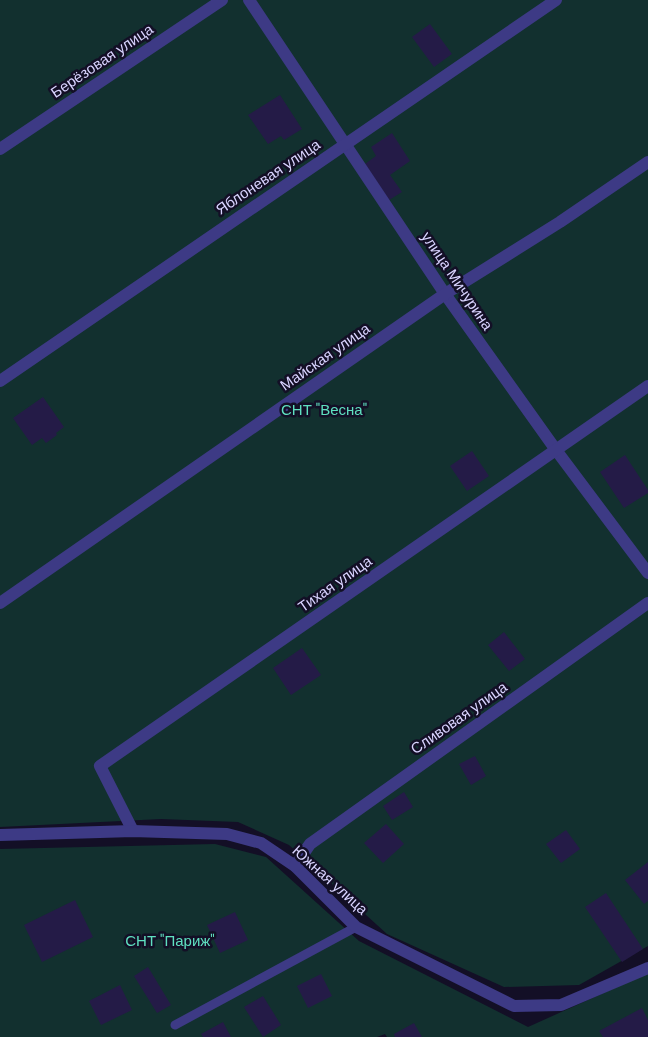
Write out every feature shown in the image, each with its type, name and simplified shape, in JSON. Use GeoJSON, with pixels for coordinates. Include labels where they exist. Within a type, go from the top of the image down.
{"type":"FeatureCollection","features":[{"type":"Feature","properties":{"kind":"street","name":"Берёзовая улица"},"geometry":{"type":"LineString","coordinates":[[0,149],[222,0]]}},
{"type":"Feature","properties":{"kind":"street","name":"улица Мичурина"},"geometry":{"type":"LineString","coordinates":[[249,0],[445,294],[556,450],[648,573]]}},
{"type":"Feature","properties":{"kind":"street","name":"Яблоневая улица"},"geometry":{"type":"LineString","coordinates":[[0,381],[556,0]]}},
{"type":"Feature","properties":{"kind":"street","name":"Майская улица"},"geometry":{"type":"LineString","coordinates":[[0,603],[445,294],[560,222],[648,162]]}},
{"type":"Feature","properties":{"kind":"street","name":"Тихая улица"},"geometry":{"type":"LineString","coordinates":[[133,831],[100,766],[648,386]]}},
{"type":"Feature","properties":{"kind":"street","name":"Сливовая улица"},"geometry":{"type":"LineString","coordinates":[[295,866],[310,844],[648,603]]}},
{"type":"Feature","properties":{"kind":"street","name":"Южная улица"},"geometry":{"type":"LineString","coordinates":[[0,835],[133,831],[227,834],[261,843],[295,866],[356,928],[514,1006],[561,1005],[648,968]]}},
{"type":"Feature","properties":{"kind":"lane"},"geometry":{"type":"LineString","coordinates":[[174,1025],[356,928]]}},
{"type":"Feature","properties":{"kind":"green space","name":"СНТ \"Весна\""},"geometry":{"type":"Polygon","coordinates":[[[0,0],[648,0],[648,946],[579,985],[504,987],[387,934],[289,845],[238,822],[161,819],[0,827],[0,0]]]}},
{"type":"Feature","properties":{"kind":"green space","name":"СНТ \"Париж\""},"geometry":{"type":"Polygon","coordinates":[[[215,844],[266,857],[359,941],[528,1027],[648,973],[648,1037],[387,1037],[385,1034],[377,1037],[0,1037],[0,849],[215,844]]]}},
{"type":"Feature","properties":{"kind":"building"},"geometry":{"type":"Polygon","coordinates":[[[430,24],[452,54],[434,67],[412,37],[430,24]]]}},
{"type":"Feature","properties":{"kind":"building"},"geometry":{"type":"Polygon","coordinates":[[[280,95],[302,129],[284,140],[281,136],[268,144],[248,115],[280,95]]]}},
{"type":"Feature","properties":{"kind":"building"},"geometry":{"type":"Polygon","coordinates":[[[392,133],[410,161],[390,175],[402,192],[389,200],[365,164],[376,156],[371,147],[392,133]]]}},
{"type":"Feature","properties":{"kind":"building"},"geometry":{"type":"Polygon","coordinates":[[[43,397],[64,427],[46,443],[42,438],[32,445],[13,418],[43,397]]]}},
{"type":"Feature","properties":{"kind":"building"},"geometry":{"type":"Polygon","coordinates":[[[472,451],[489,476],[467,491],[450,466],[472,451]]]}},
{"type":"Feature","properties":{"kind":"building"},"geometry":{"type":"Polygon","coordinates":[[[625,455],[648,490],[648,493],[624,508],[600,472],[625,455]]]}},
{"type":"Feature","properties":{"kind":"building"},"geometry":{"type":"Polygon","coordinates":[[[504,632],[525,659],[509,671],[488,645],[504,632]]]}},
{"type":"Feature","properties":{"kind":"building"},"geometry":{"type":"Polygon","coordinates":[[[302,648],[321,675],[291,695],[273,668],[302,648]]]}},
{"type":"Feature","properties":{"kind":"building"},"geometry":{"type":"Polygon","coordinates":[[[475,756],[486,776],[471,785],[459,764],[475,756]]]}},
{"type":"Feature","properties":{"kind":"building"},"geometry":{"type":"Polygon","coordinates":[[[404,792],[413,807],[392,820],[383,806],[404,792]]]}},
{"type":"Feature","properties":{"kind":"building"},"geometry":{"type":"Polygon","coordinates":[[[386,824],[404,844],[383,863],[364,843],[386,824]]]}},
{"type":"Feature","properties":{"kind":"building"},"geometry":{"type":"Polygon","coordinates":[[[566,830],[580,849],[561,863],[546,844],[566,830]]]}},
{"type":"Feature","properties":{"kind":"building"},"geometry":{"type":"Polygon","coordinates":[[[648,862],[648,901],[644,904],[625,880],[648,862]]]}},
{"type":"Feature","properties":{"kind":"building"},"geometry":{"type":"Polygon","coordinates":[[[606,893],[643,949],[622,962],[585,907],[606,893]]]}},
{"type":"Feature","properties":{"kind":"building"},"geometry":{"type":"Polygon","coordinates":[[[75,900],[93,937],[42,962],[24,925],[75,900]]]}},
{"type":"Feature","properties":{"kind":"building"},"geometry":{"type":"Polygon","coordinates":[[[235,912],[248,940],[220,953],[207,925],[235,912]]]}},
{"type":"Feature","properties":{"kind":"building"},"geometry":{"type":"Polygon","coordinates":[[[148,967],[171,1005],[157,1013],[134,976],[148,967]]]}},
{"type":"Feature","properties":{"kind":"building"},"geometry":{"type":"Polygon","coordinates":[[[321,974],[332,996],[308,1008],[297,986],[321,974]]]}},
{"type":"Feature","properties":{"kind":"building"},"geometry":{"type":"Polygon","coordinates":[[[120,985],[132,1010],[101,1025],[89,1001],[120,985]]]}},
{"type":"Feature","properties":{"kind":"building"},"geometry":{"type":"Polygon","coordinates":[[[263,996],[281,1025],[263,1037],[244,1007],[263,996]]]}},
{"type":"Feature","properties":{"kind":"building"},"geometry":{"type":"Polygon","coordinates":[[[642,1008],[648,1020],[648,1037],[603,1037],[599,1031],[642,1008]]]}},
{"type":"Feature","properties":{"kind":"building"},"geometry":{"type":"Polygon","coordinates":[[[223,1022],[231,1037],[203,1037],[201,1034],[223,1022]]]}},
{"type":"Feature","properties":{"kind":"building"},"geometry":{"type":"Polygon","coordinates":[[[414,1023],[422,1037],[395,1037],[394,1034],[414,1023]]]}}]}
